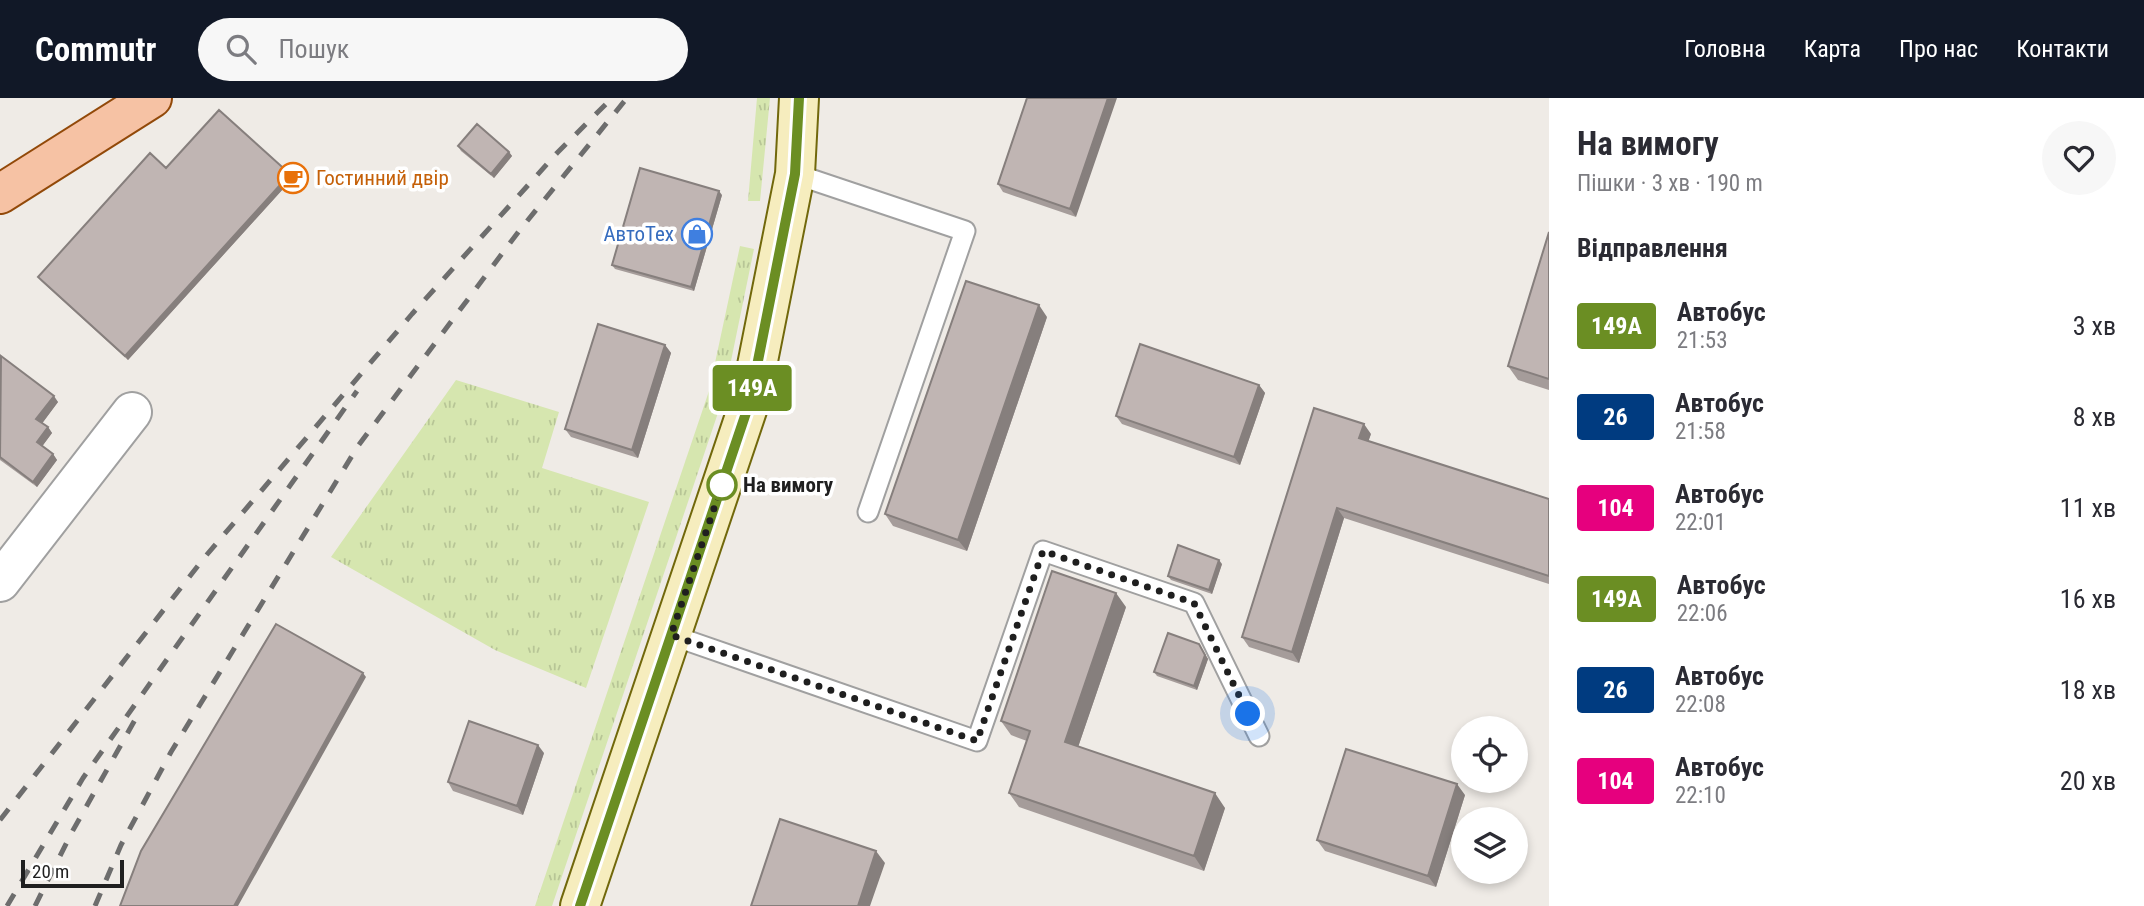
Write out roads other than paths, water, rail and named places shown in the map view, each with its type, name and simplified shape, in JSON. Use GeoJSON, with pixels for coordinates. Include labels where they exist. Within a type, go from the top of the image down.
{"type":"FeatureCollection","features":[{"type":"Feature","properties":{"kind":"main road"},"geometry":{"type":"LineString","coordinates":[[0,194],[152,98]]}},
{"type":"Feature","properties":{"kind":"street"},"geometry":{"type":"LineString","coordinates":[[580,906],[750,401],[795,174],[799,98]]}},
{"type":"Feature","properties":{"kind":"street"},"geometry":{"type":"LineString","coordinates":[[0,582],[132,412]]}},
{"type":"Feature","properties":{"kind":"lane"},"geometry":{"type":"LineString","coordinates":[[795,174],[965,231],[868,512]]}},
{"type":"Feature","properties":{"kind":"lane"},"geometry":{"type":"LineString","coordinates":[[671,635],[977,741],[1043,551],[1194,603],[1259,736]]}},
{"type":"Feature","properties":{"kind":"railway"},"geometry":{"type":"LineString","coordinates":[[0,820],[204,558],[412,314],[557,153],[612,98]]}},
{"type":"Feature","properties":{"kind":"railway"},"geometry":{"type":"LineString","coordinates":[[95,906],[121,845],[171,752],[358,446],[519,231],[627,98]]}},
{"type":"Feature","properties":{"kind":"railway"},"geometry":{"type":"LineString","coordinates":[[7,906],[83,778],[357,391]]}},
{"type":"Feature","properties":{"kind":"railway"},"geometry":{"type":"LineString","coordinates":[[35,906],[72,832],[136,718]]}},
{"type":"Feature","properties":{"kind":"place","name":"Гостинний двір"},"geometry":{"type":"Point","coordinates":[293,178]}},
{"type":"Feature","properties":{"kind":"place","name":"АвтоТех"},"geometry":{"type":"Point","coordinates":[697,234]}},
{"type":"Feature","properties":{"kind":"place","name":"На вимогу"},"geometry":{"type":"Point","coordinates":[722,485]}}]}
